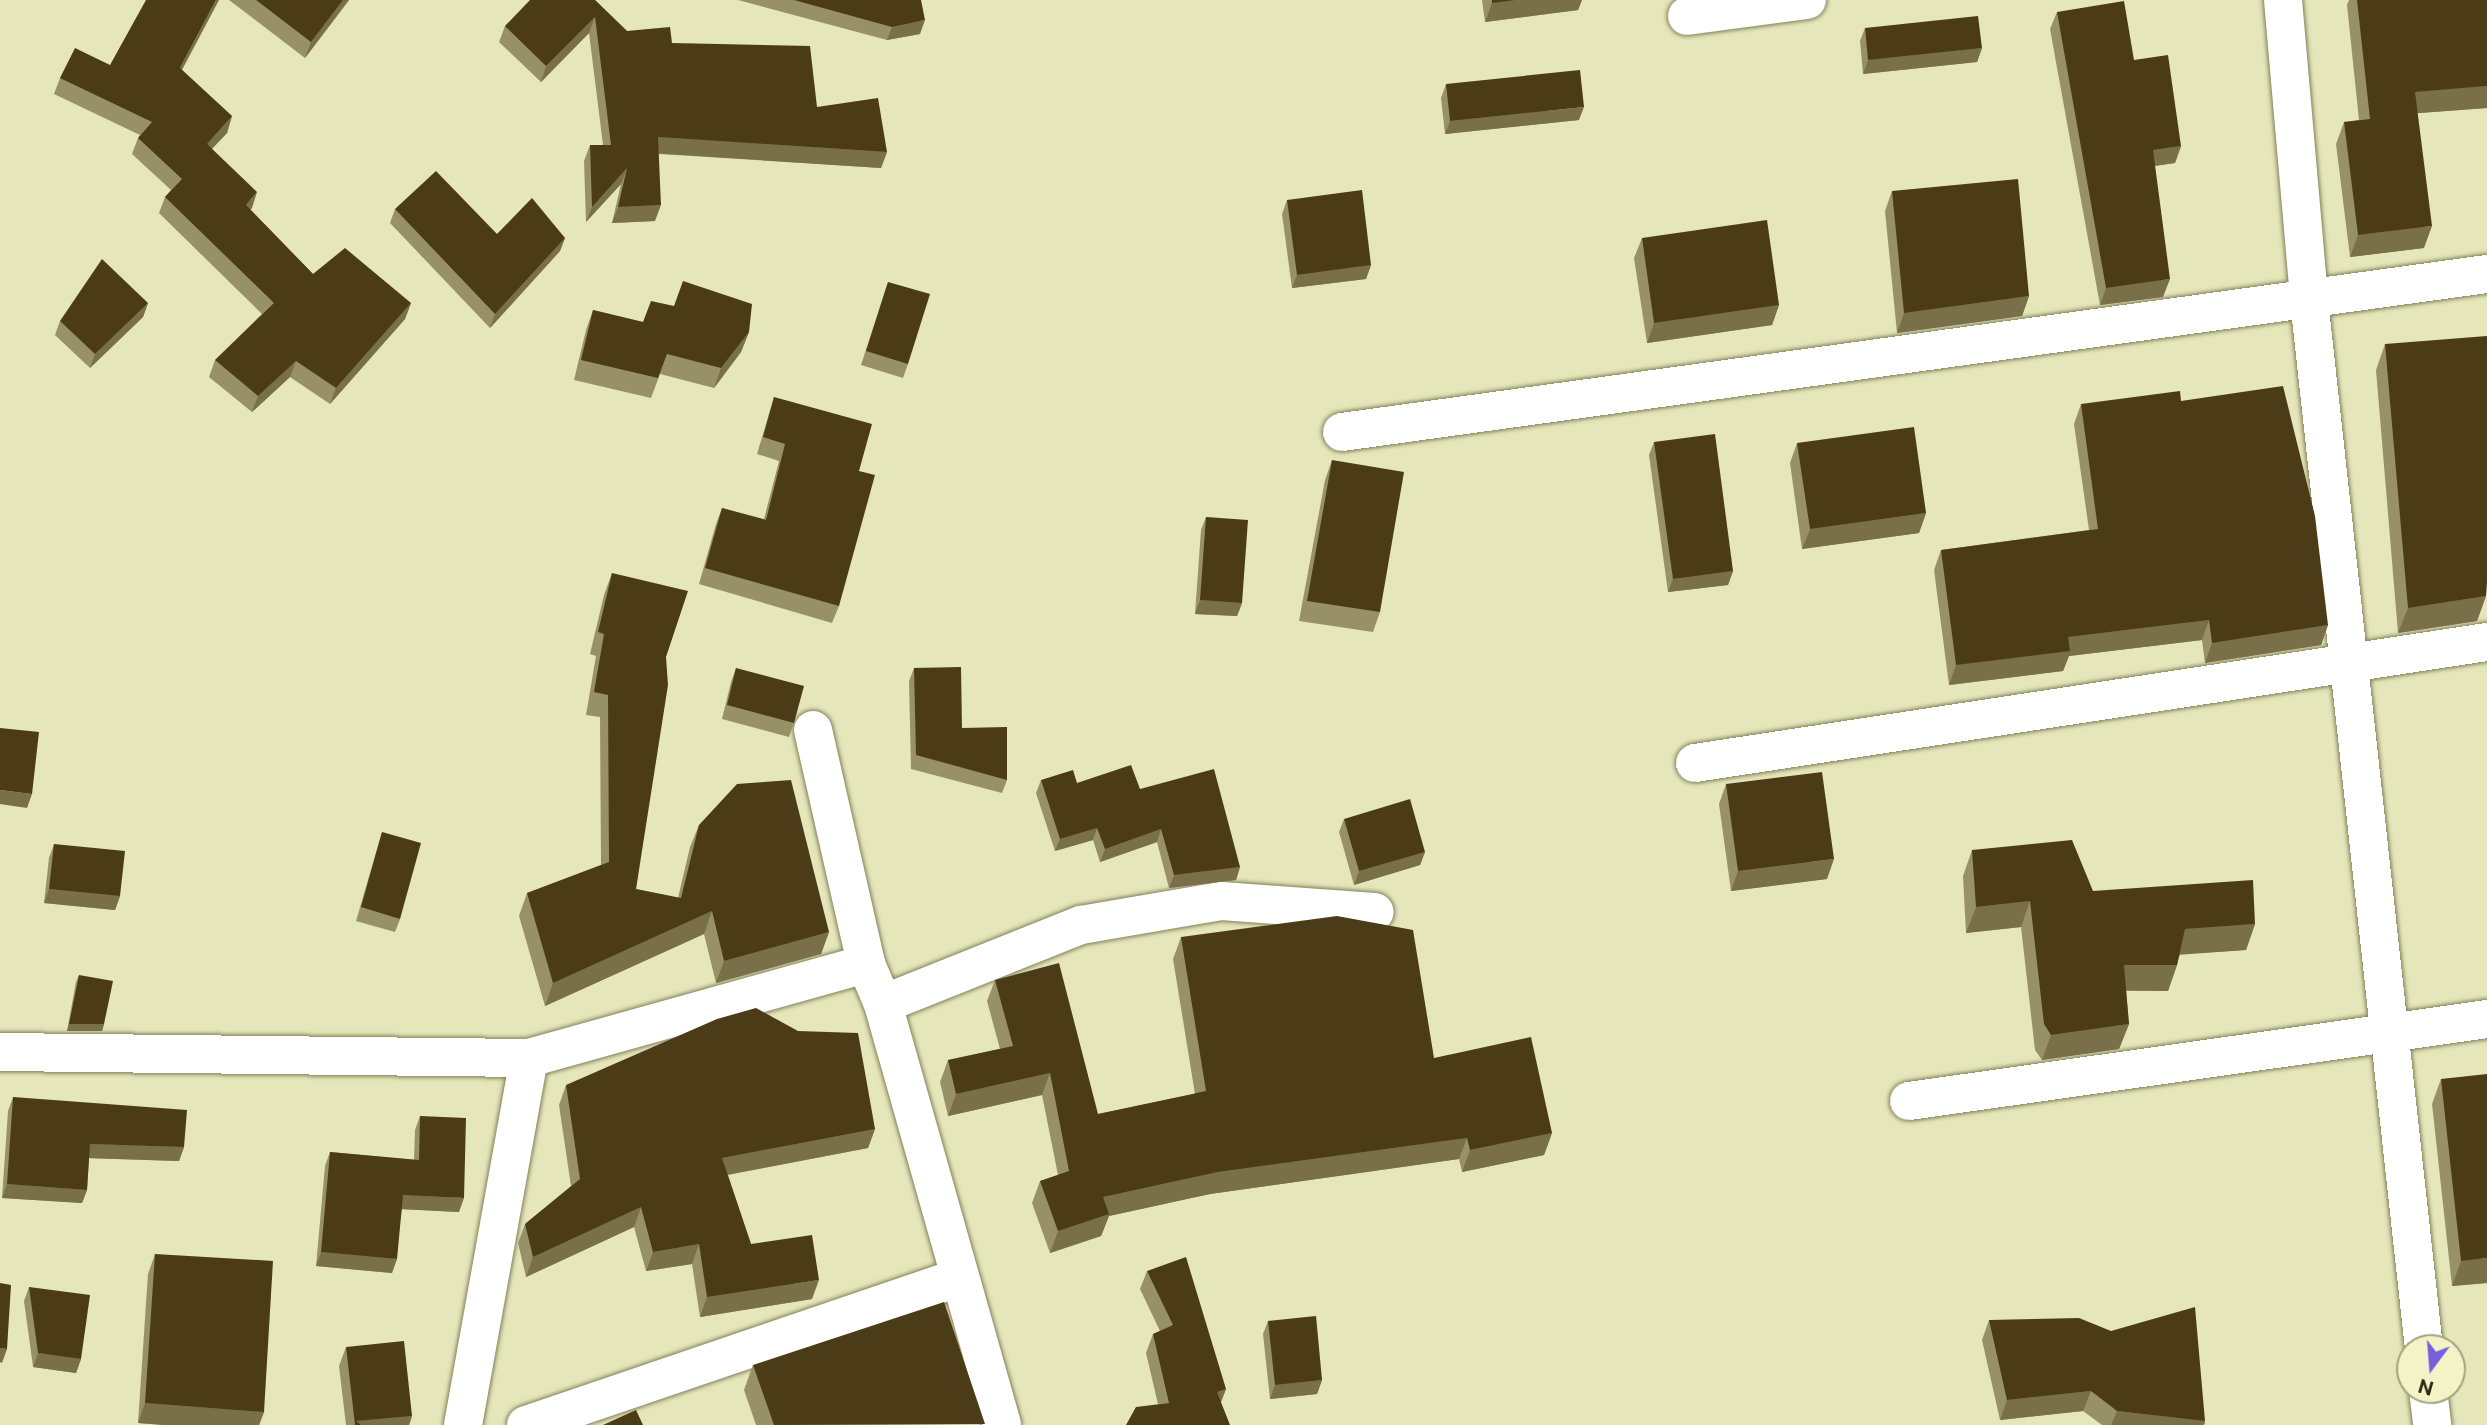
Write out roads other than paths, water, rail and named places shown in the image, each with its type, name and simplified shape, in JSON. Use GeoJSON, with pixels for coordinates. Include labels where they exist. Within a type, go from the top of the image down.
{"type":"FeatureCollection","features":[{"type":"Feature","properties":{"kind":"street"},"geometry":{"type":"LineString","coordinates":[[1687,16],[1807,0]]}},
{"type":"Feature","properties":{"kind":"street"},"geometry":{"type":"LineString","coordinates":[[2283,0],[2309,300],[2351,660],[2423,1334]]}},
{"type":"Feature","properties":{"kind":"street"},"geometry":{"type":"LineString","coordinates":[[1342,432],[2487,274]]}},
{"type":"Feature","properties":{"kind":"street"},"geometry":{"type":"LineString","coordinates":[[1695,763],[2351,660],[2487,642]]}},
{"type":"Feature","properties":{"kind":"street"},"geometry":{"type":"LineString","coordinates":[[813,730],[866,964],[883,1004],[956,1279],[1002,1425]]}},
{"type":"Feature","properties":{"kind":"street"},"geometry":{"type":"LineString","coordinates":[[883,1004],[1081,925],[1221,901],[1375,912]]}},
{"type":"Feature","properties":{"kind":"street"},"geometry":{"type":"LineString","coordinates":[[0,1052],[529,1058],[866,964]]}},
{"type":"Feature","properties":{"kind":"street"},"geometry":{"type":"LineString","coordinates":[[1909,1101],[2390,1030],[2487,1019]]}},
{"type":"Feature","properties":{"kind":"street"},"geometry":{"type":"LineString","coordinates":[[463,1425],[529,1058]]}},
{"type":"Feature","properties":{"kind":"street"},"geometry":{"type":"LineString","coordinates":[[526,1425],[956,1279]]}},
{"type":"Feature","properties":{"kind":"street"},"geometry":{"type":"LineString","coordinates":[[2430,1404],[2432,1425]]}}]}
